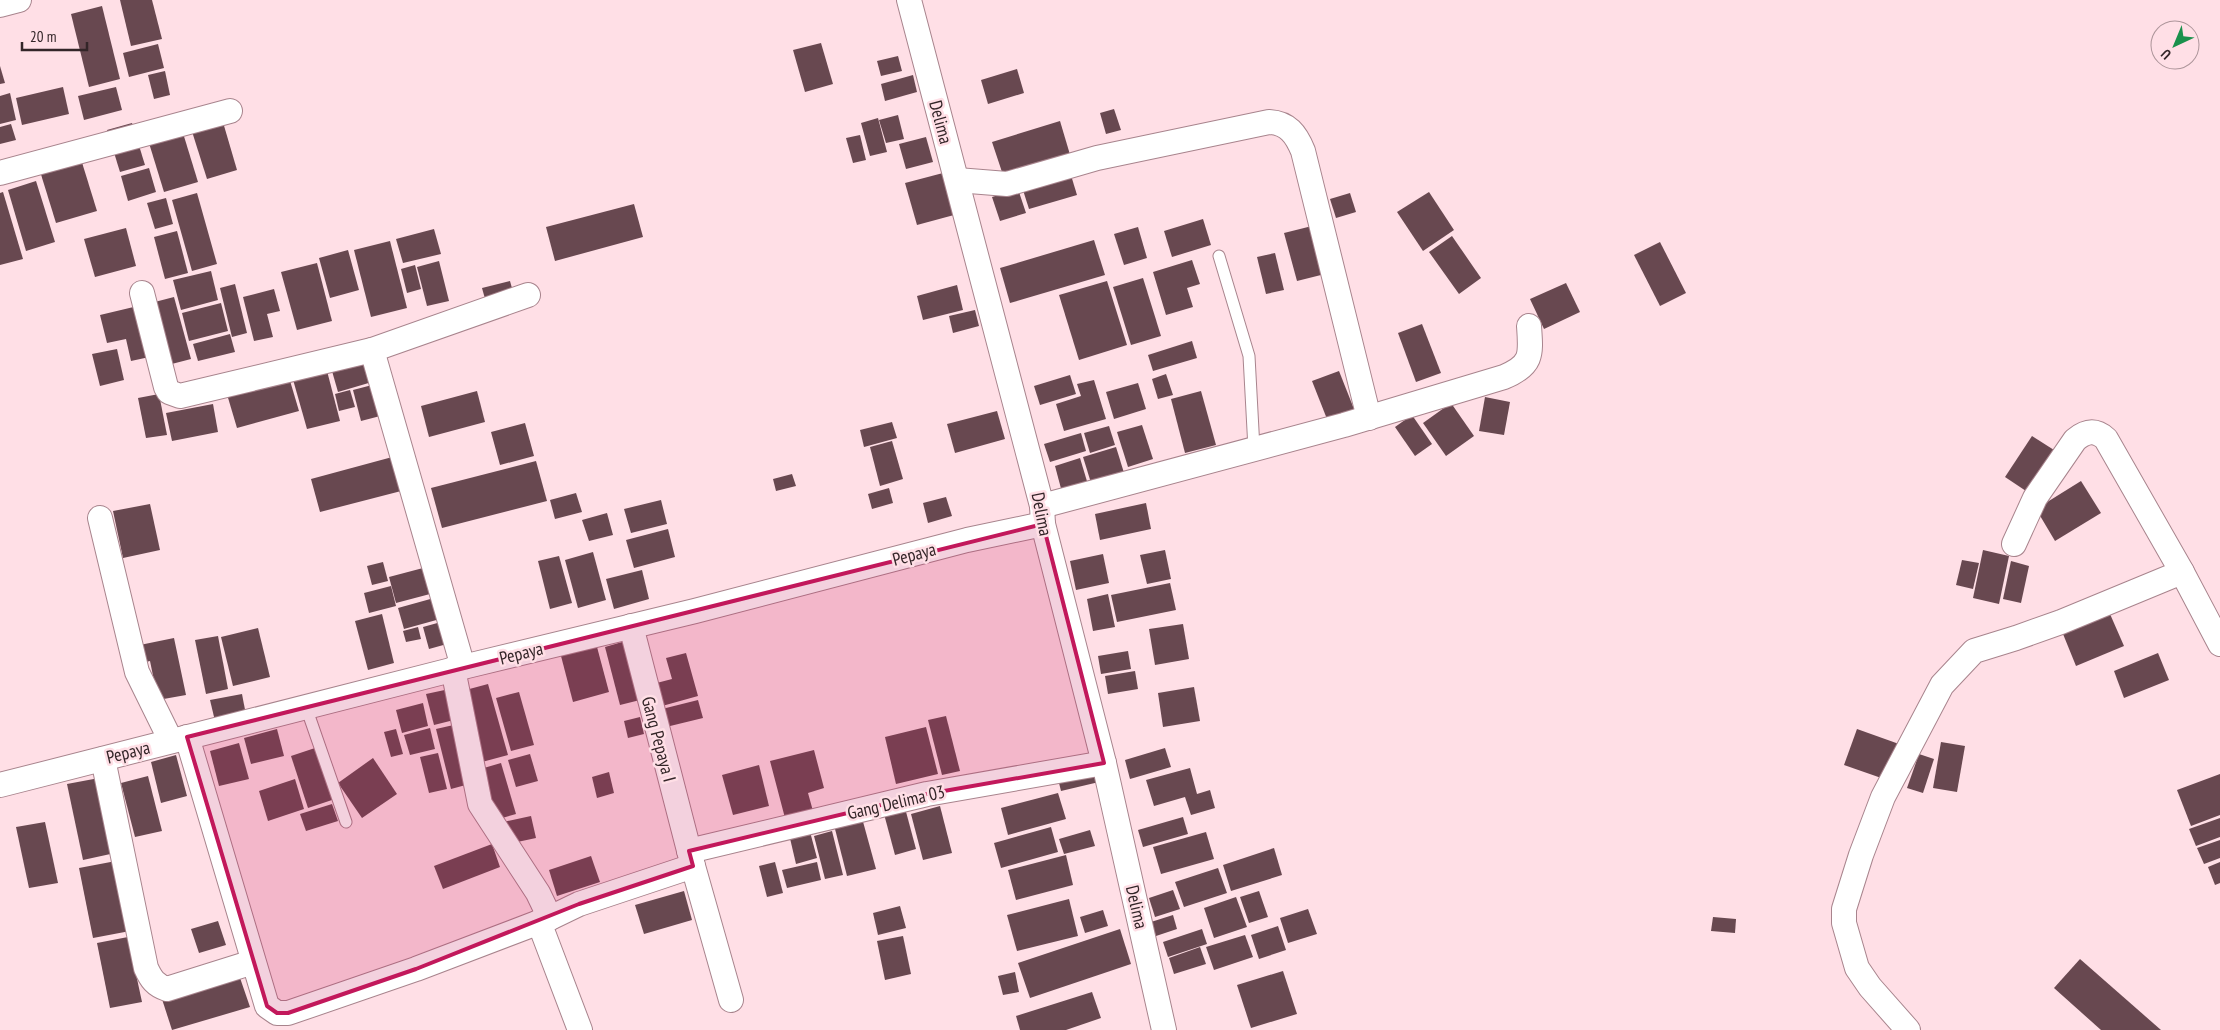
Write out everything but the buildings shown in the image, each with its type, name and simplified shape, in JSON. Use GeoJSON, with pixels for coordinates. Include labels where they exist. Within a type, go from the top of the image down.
{"type":"FeatureCollection","features":[{"type":"Feature","properties":{"kind":"street"},"geometry":{"type":"LineString","coordinates":[[0,4],[19,0]]}},
{"type":"Feature","properties":{"kind":"street","name":"Delima"},"geometry":{"type":"LineString","coordinates":[[910,0],[1104,763],[1164,1030]]}},
{"type":"Feature","properties":{"kind":"street"},"geometry":{"type":"LineString","coordinates":[[0,173],[230,111]]}},
{"type":"Feature","properties":{"kind":"street"},"geometry":{"type":"LineString","coordinates":[[956,180],[1007,184],[1097,158],[1269,122],[1279,122],[1292,130],[1303,151],[1369,418]]}},
{"type":"Feature","properties":{"kind":"street"},"geometry":{"type":"LineString","coordinates":[[142,293],[166,387],[175,396],[372,350],[528,295]]}},
{"type":"Feature","properties":{"kind":"street","name":"Pepaya"},"geometry":{"type":"LineString","coordinates":[[0,785],[967,540],[1254,449],[1369,418],[1518,371],[1526,364],[1531,352],[1529,326]]}},
{"type":"Feature","properties":{"kind":"street"},"geometry":{"type":"LineString","coordinates":[[372,350],[458,668],[480,804],[538,893],[544,920],[580,1030]]}},
{"type":"Feature","properties":{"kind":"street"},"geometry":{"type":"LineString","coordinates":[[2014,544],[2035,498],[2075,440],[2082,434],[2093,431],[2099,433],[2106,439],[2182,572],[2220,644]]}},
{"type":"Feature","properties":{"kind":"street"},"geometry":{"type":"LineString","coordinates":[[100,518],[137,672],[179,739],[253,962],[167,989],[159,987],[152,981],[146,968],[103,759]]}},
{"type":"Feature","properties":{"kind":"street"},"geometry":{"type":"LineString","coordinates":[[1908,1030],[1870,987],[1857,968],[1844,923],[1844,909],[1861,855],[1883,797],[1942,685],[1974,651],[2061,622],[2182,572]]}},
{"type":"Feature","properties":{"kind":"street","name":"Gang Pepaya I"},"geometry":{"type":"LineString","coordinates":[[631,626],[691,859],[731,1000]]}},
{"type":"Feature","properties":{"kind":"street","name":"Gang Delima 03"},"geometry":{"type":"LineString","coordinates":[[253,962],[267,1006],[277,1013],[288,1013],[416,970],[544,920],[691,859],[927,794],[1104,763]]}},
{"type":"Feature","properties":{"kind":"lane"},"geometry":{"type":"LineString","coordinates":[[1219,256],[1249,356],[1254,449]]}},
{"type":"Feature","properties":{"kind":"lane"},"geometry":{"type":"LineString","coordinates":[[306,707],[346,822]]}},
{"type":"Feature","properties":{"kind":"highlighted area"},"geometry":{"type":"Polygon","coordinates":[[[1043,524],[1104,763],[927,794],[689,851],[693,866],[579,904],[416,969],[288,1013],[277,1013],[267,1006],[187,737],[1043,524]]]}}]}
